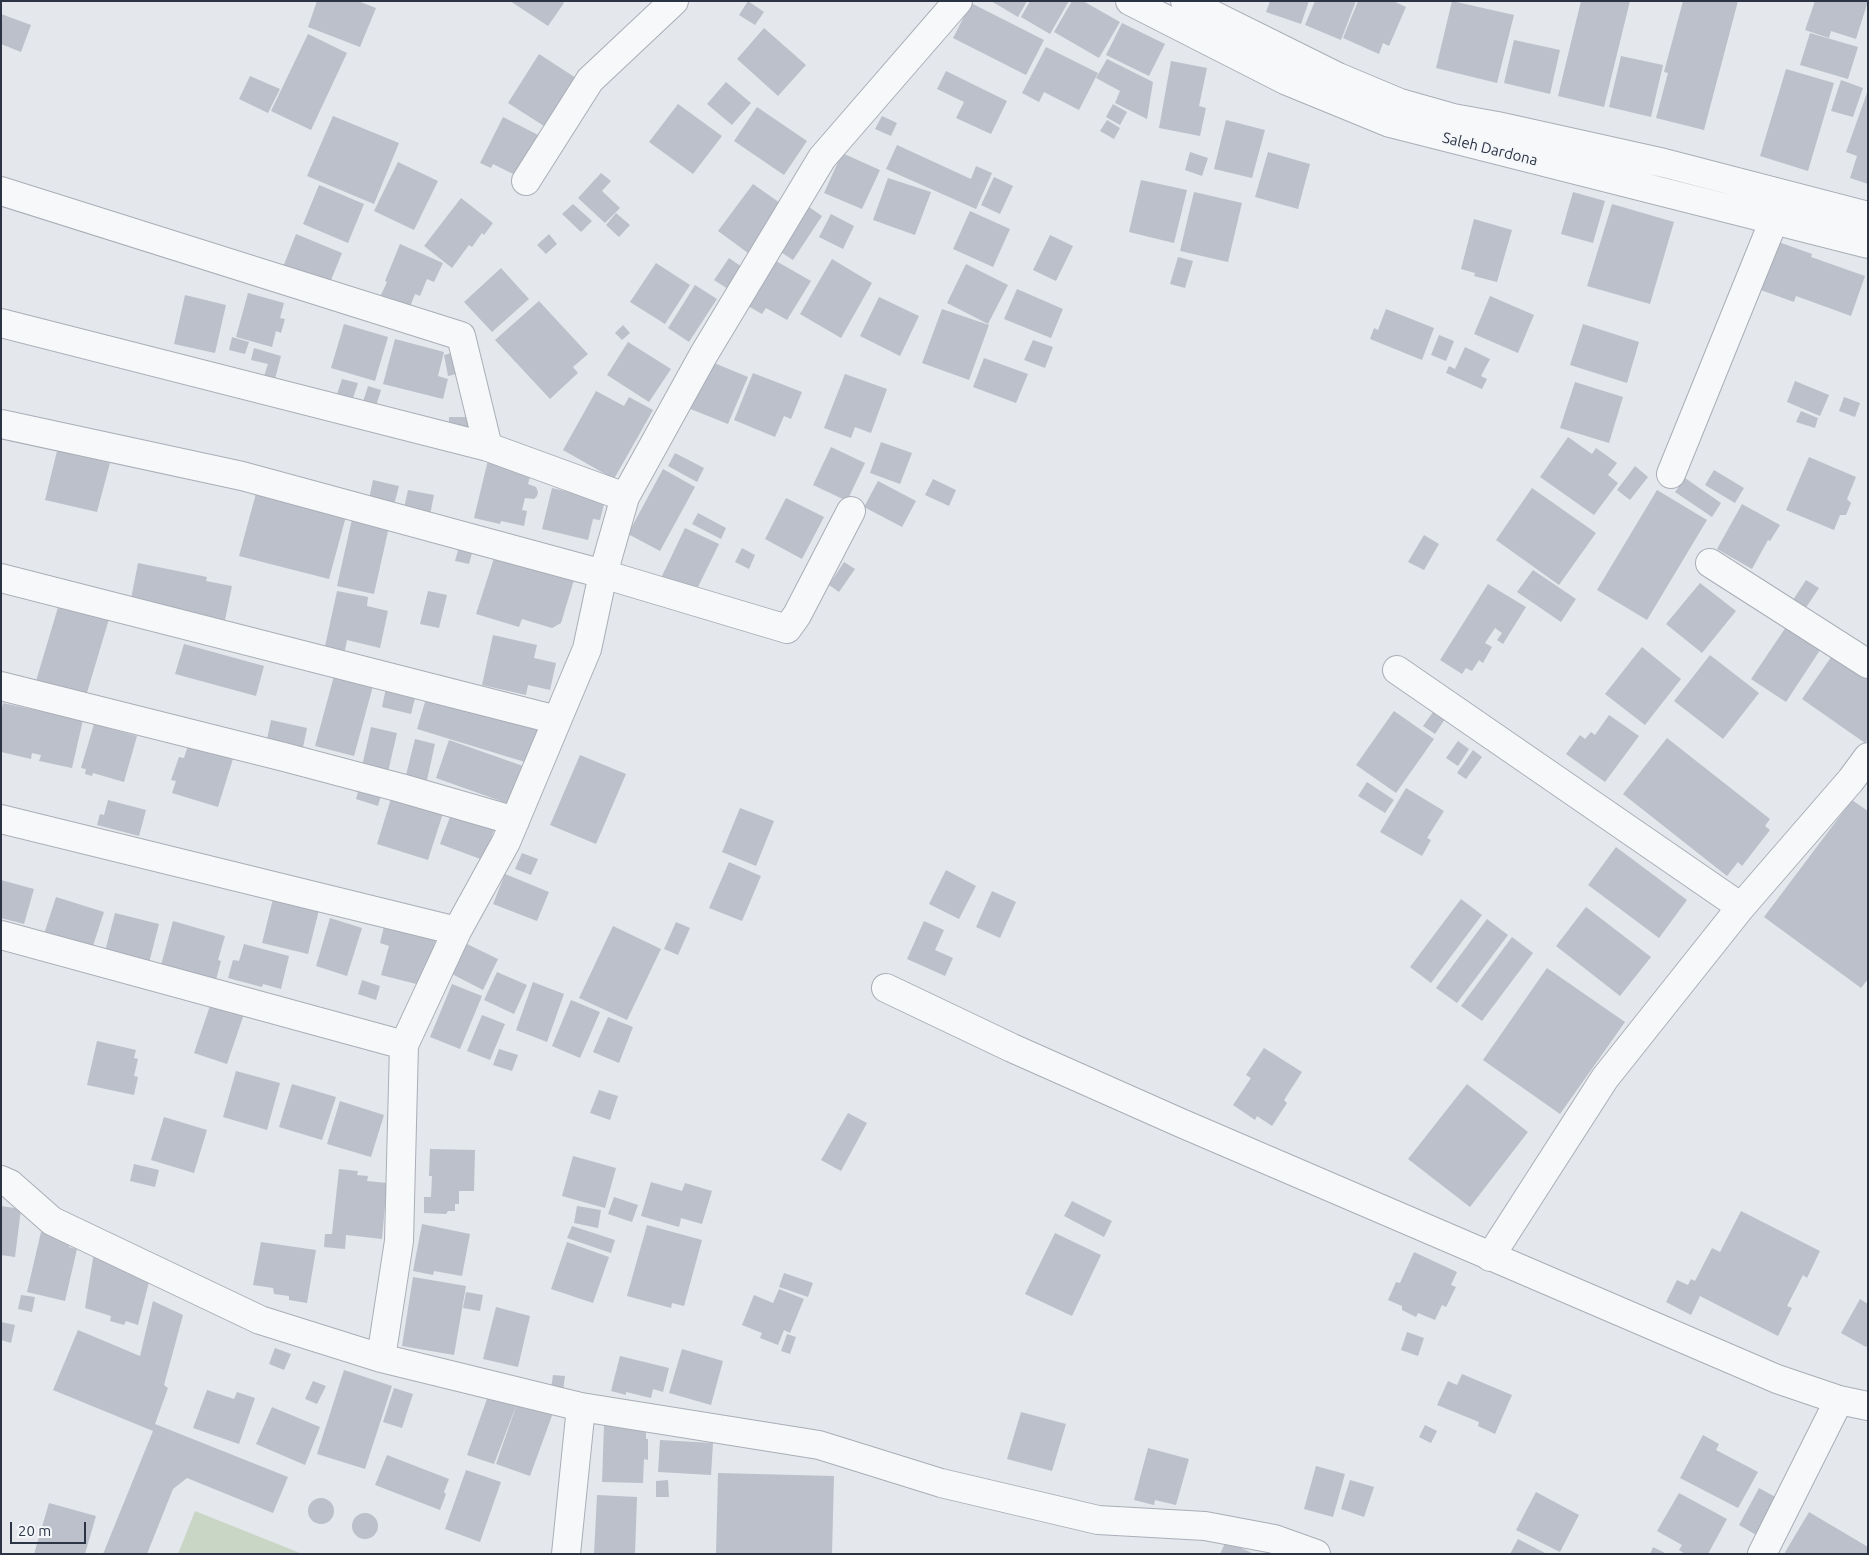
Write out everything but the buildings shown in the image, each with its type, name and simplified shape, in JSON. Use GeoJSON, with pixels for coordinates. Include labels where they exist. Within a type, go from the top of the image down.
{"type":"FeatureCollection","features":[{"type":"Feature","properties":{"kind":"street"},"geometry":{"type":"LineString","coordinates":[[526,181],[590,80],[674,1]]}},
{"type":"Feature","properties":{"kind":"street"},"geometry":{"type":"LineString","coordinates":[[381,1358],[399,1241],[404,1045],[457,931],[506,842],[587,649],[603,574],[626,497],[708,346],[822,158],[958,1]]}},
{"type":"Feature","properties":{"kind":"street","name":"Saleh Dardona"},"geometry":{"type":"LineString","coordinates":[[1130,1],[1285,80],[1390,123],[1868,244]]}},
{"type":"Feature","properties":{"kind":"street","name":"Saleh Dardona"},"geometry":{"type":"LineString","coordinates":[[1185,1],[1338,77],[1400,103],[1452,118],[1497,126],[1664,163],[1868,216]]}},
{"type":"Feature","properties":{"kind":"street"},"geometry":{"type":"LineString","coordinates":[[1,191],[462,336],[488,447]]}},
{"type":"Feature","properties":{"kind":"street"},"geometry":{"type":"LineString","coordinates":[[1671,474],[1774,220]]}},
{"type":"Feature","properties":{"kind":"street"},"geometry":{"type":"LineString","coordinates":[[1,323],[488,447],[626,497]]}},
{"type":"Feature","properties":{"kind":"street"},"geometry":{"type":"LineString","coordinates":[[1,424],[242,476],[603,574],[787,629],[797,615],[851,511]]}},
{"type":"Feature","properties":{"kind":"street"},"geometry":{"type":"LineString","coordinates":[[1710,563],[1868,664]]}},
{"type":"Feature","properties":{"kind":"street"},"geometry":{"type":"LineString","coordinates":[[1,578],[557,720]]}},
{"type":"Feature","properties":{"kind":"street"},"geometry":{"type":"LineString","coordinates":[[1397,670],[1741,907]]}},
{"type":"Feature","properties":{"kind":"street"},"geometry":{"type":"LineString","coordinates":[[1,686],[284,757],[515,821]]}},
{"type":"Feature","properties":{"kind":"street"},"geometry":{"type":"LineString","coordinates":[[1490,1256],[1605,1078],[1741,907],[1859,786],[1868,757]]}},
{"type":"Feature","properties":{"kind":"street"},"geometry":{"type":"LineString","coordinates":[[1,819],[457,931]]}},
{"type":"Feature","properties":{"kind":"street"},"geometry":{"type":"LineString","coordinates":[[1,935],[404,1045]]}},
{"type":"Feature","properties":{"kind":"street"},"geometry":{"type":"LineString","coordinates":[[886,988],[1012,1048],[1777,1379],[1838,1400],[1868,1406]]}},
{"type":"Feature","properties":{"kind":"street"},"geometry":{"type":"LineString","coordinates":[[1,1180],[10,1184],[52,1221],[260,1320],[381,1358],[581,1407],[818,1445],[940,1483],[1098,1520],[1205,1526],[1274,1539],[1316,1554]]}},
{"type":"Feature","properties":{"kind":"street"},"geometry":{"type":"LineString","coordinates":[[1762,1554],[1838,1400]]}},
{"type":"Feature","properties":{"kind":"street"},"geometry":{"type":"LineString","coordinates":[[566,1554],[581,1407]]}},
{"type":"Feature","properties":{"kind":"green space"},"geometry":{"type":"Polygon","coordinates":[[[195,1511],[300,1553],[178,1554],[195,1511]]]}}]}
